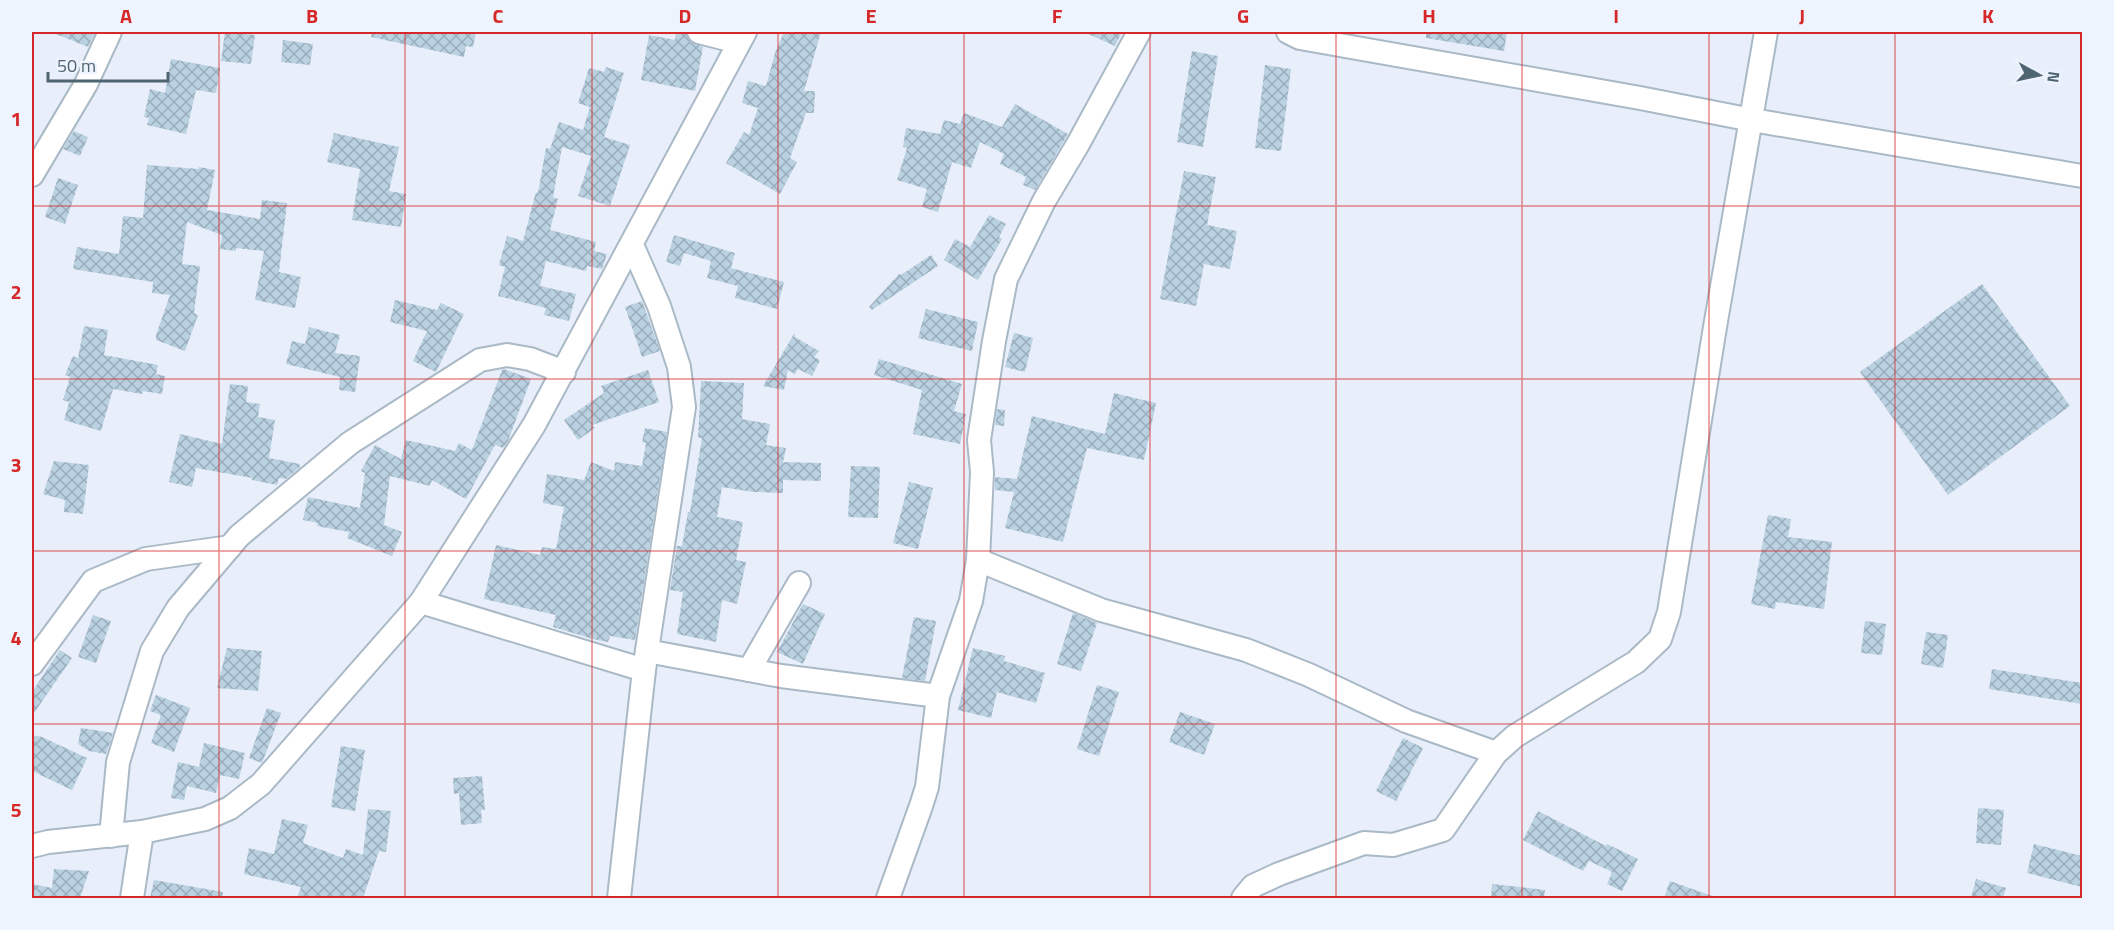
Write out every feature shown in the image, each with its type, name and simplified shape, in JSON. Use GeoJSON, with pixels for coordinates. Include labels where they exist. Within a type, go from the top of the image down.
{"type":"FeatureCollection","features":[{"type":"Feature","properties":{"kind":"street"},"geometry":{"type":"LineString","coordinates":[[32,175],[86,84],[110,32]]}},
{"type":"Feature","properties":{"kind":"street"},"geometry":{"type":"LineString","coordinates":[[32,846],[48,842],[142,832],[206,819],[230,808],[261,784],[421,602],[534,425],[742,37],[699,32]]}},
{"type":"Feature","properties":{"kind":"street"},"geometry":{"type":"LineString","coordinates":[[888,898],[927,787],[938,696],[971,601],[978,560],[982,472],[979,440],[1006,279],[1044,201],[1139,32]]}},
{"type":"Feature","properties":{"kind":"street"},"geometry":{"type":"LineString","coordinates":[[1288,32],[1300,38],[1752,120],[2082,176]]}},
{"type":"Feature","properties":{"kind":"street"},"geometry":{"type":"LineString","coordinates":[[1243,898],[1253,885],[1364,843],[1393,845],[1443,830],[1496,753],[1515,736],[1636,662],[1660,639],[1669,612],[1766,32]]}},
{"type":"Feature","properties":{"kind":"street"},"geometry":{"type":"LineString","coordinates":[[619,898],[646,661],[684,407],[679,367],[658,306],[632,245]]}},
{"type":"Feature","properties":{"kind":"street"},"geometry":{"type":"LineString","coordinates":[[111,836],[118,762],[152,651],[178,608],[239,536],[351,443],[480,360],[507,355],[530,359],[564,372]]}},
{"type":"Feature","properties":{"kind":"street"},"geometry":{"type":"LineString","coordinates":[[32,664],[93,581],[146,559],[230,547]]}},
{"type":"Feature","properties":{"kind":"street"},"geometry":{"type":"LineString","coordinates":[[978,560],[1101,610],[1246,650],[1309,675],[1406,721],[1496,753]]}},
{"type":"Feature","properties":{"kind":"street"},"geometry":{"type":"LineString","coordinates":[[749,670],[799,583]]}},
{"type":"Feature","properties":{"kind":"street"},"geometry":{"type":"LineString","coordinates":[[421,602],[646,661],[749,670],[938,696]]}},
{"type":"Feature","properties":{"kind":"street"},"geometry":{"type":"LineString","coordinates":[[132,898],[142,832]]}},
{"type":"Feature","properties":{"kind":"building"},"geometry":{"type":"Polygon","coordinates":[[[51,32],[95,32],[88,47],[51,32]]]}},
{"type":"Feature","properties":{"kind":"building"},"geometry":{"type":"Polygon","coordinates":[[[225,32],[255,35],[251,64],[221,61],[225,32]]]}},
{"type":"Feature","properties":{"kind":"building"},"geometry":{"type":"Polygon","coordinates":[[[372,32],[476,32],[473,47],[466,46],[464,57],[371,37],[372,32]]]}},
{"type":"Feature","properties":{"kind":"building"},"geometry":{"type":"Polygon","coordinates":[[[676,32],[686,32],[690,42],[703,47],[695,91],[641,80],[649,35],[675,40],[676,32]]]}},
{"type":"Feature","properties":{"kind":"building"},"geometry":{"type":"Polygon","coordinates":[[[784,32],[821,32],[804,91],[815,91],[814,113],[806,113],[790,158],[797,162],[780,194],[726,163],[744,132],[749,135],[758,108],[742,103],[748,81],[766,86],[775,53],[784,32]]]}},
{"type":"Feature","properties":{"kind":"building"},"geometry":{"type":"Polygon","coordinates":[[[1084,32],[1122,32],[1115,46],[1084,32]]]}},
{"type":"Feature","properties":{"kind":"building"},"geometry":{"type":"Polygon","coordinates":[[[1426,32],[1507,32],[1504,51],[1426,38],[1426,32]]]}},
{"type":"Feature","properties":{"kind":"building"},"geometry":{"type":"Polygon","coordinates":[[[283,40],[313,44],[310,65],[281,62],[283,40]]]}},
{"type":"Feature","properties":{"kind":"building"},"geometry":{"type":"Polygon","coordinates":[[[1192,51],[1218,56],[1203,147],[1177,142],[1192,51]]]}},
{"type":"Feature","properties":{"kind":"building"},"geometry":{"type":"Polygon","coordinates":[[[171,59],[220,68],[216,93],[196,90],[186,134],[147,125],[149,118],[144,117],[150,89],[165,93],[171,59]]]}},
{"type":"Feature","properties":{"kind":"building"},"geometry":{"type":"Polygon","coordinates":[[[1265,65],[1291,69],[1281,151],[1255,148],[1265,65]]]}},
{"type":"Feature","properties":{"kind":"building"},"geometry":{"type":"Polygon","coordinates":[[[606,67],[624,73],[604,137],[630,145],[610,206],[578,196],[591,156],[562,147],[553,197],[558,199],[550,230],[596,242],[594,251],[607,254],[602,269],[587,266],[586,271],[546,261],[540,286],[576,294],[569,321],[544,315],[546,308],[498,296],[505,267],[499,265],[507,236],[523,241],[536,192],[538,193],[546,148],[550,149],[559,122],[583,130],[590,107],[578,103],[589,68],[604,72],[606,67]]]}},
{"type":"Feature","properties":{"kind":"building"},"geometry":{"type":"Polygon","coordinates":[[[1015,104],[1068,134],[1035,190],[1023,185],[1026,177],[1000,164],[1004,154],[980,142],[971,168],[952,162],[938,212],[922,207],[927,189],[897,180],[907,148],[903,147],[906,128],[940,134],[944,120],[960,124],[964,113],[1002,127],[1015,104]]]}},
{"type":"Feature","properties":{"kind":"building"},"geometry":{"type":"Polygon","coordinates":[[[74,131],[88,137],[80,156],[63,149],[74,131]]]}},
{"type":"Feature","properties":{"kind":"building"},"geometry":{"type":"Polygon","coordinates":[[[334,133],[399,147],[389,191],[406,194],[401,227],[352,220],[360,169],[327,162],[334,133]]]}},
{"type":"Feature","properties":{"kind":"building"},"geometry":{"type":"Polygon","coordinates":[[[147,165],[199,169],[199,167],[215,170],[207,210],[260,219],[262,200],[287,203],[279,272],[301,277],[295,308],[255,300],[264,251],[220,249],[222,235],[187,222],[182,264],[200,266],[194,313],[198,315],[185,351],[156,340],[170,295],[152,293],[153,282],[73,269],[77,247],[119,254],[123,216],[143,218],[147,165]]]}},
{"type":"Feature","properties":{"kind":"building"},"geometry":{"type":"Polygon","coordinates":[[[1184,171],[1216,177],[1207,225],[1237,231],[1230,269],[1204,264],[1196,306],[1160,299],[1184,171]]]}},
{"type":"Feature","properties":{"kind":"building"},"geometry":{"type":"Polygon","coordinates":[[[58,178],[78,185],[65,224],[45,217],[58,178]]]}},
{"type":"Feature","properties":{"kind":"building"},"geometry":{"type":"Polygon","coordinates":[[[989,215],[1006,224],[999,237],[1002,239],[978,280],[944,260],[955,239],[970,247],[989,215]]]}},
{"type":"Feature","properties":{"kind":"building"},"geometry":{"type":"Polygon","coordinates":[[[674,235],[735,253],[731,268],[784,282],[777,309],[735,298],[738,286],[707,278],[711,261],[684,253],[680,266],[666,262],[674,235]]]}},
{"type":"Feature","properties":{"kind":"building"},"geometry":{"type":"Polygon","coordinates":[[[931,255],[938,266],[872,310],[869,307],[899,274],[901,275],[931,255]]]}},
{"type":"Feature","properties":{"kind":"building"},"geometry":{"type":"Polygon","coordinates":[[[1982,284],[2070,406],[1948,495],[1860,372],[1982,284]]]}},
{"type":"Feature","properties":{"kind":"building"},"geometry":{"type":"Polygon","coordinates":[[[395,300],[437,310],[441,303],[464,314],[436,372],[413,361],[427,331],[390,322],[395,300]]]}},
{"type":"Feature","properties":{"kind":"building"},"geometry":{"type":"Polygon","coordinates":[[[642,301],[660,351],[642,357],[625,307],[642,301]]]}},
{"type":"Feature","properties":{"kind":"building"},"geometry":{"type":"Polygon","coordinates":[[[926,309],[978,322],[972,351],[918,338],[926,309]]]}},
{"type":"Feature","properties":{"kind":"building"},"geometry":{"type":"Polygon","coordinates":[[[84,326],[108,330],[104,355],[158,365],[156,374],[165,376],[162,394],[143,391],[142,394],[113,389],[101,431],[64,420],[69,402],[63,400],[70,377],[65,375],[73,356],[78,358],[84,326]]]}},
{"type":"Feature","properties":{"kind":"building"},"geometry":{"type":"Polygon","coordinates":[[[309,327],[340,335],[335,353],[360,356],[355,392],[339,390],[340,377],[286,364],[292,341],[305,344],[309,327]]]}},
{"type":"Feature","properties":{"kind":"building"},"geometry":{"type":"Polygon","coordinates":[[[1014,333],[1033,338],[1025,372],[1005,367],[1014,333]]]}},
{"type":"Feature","properties":{"kind":"building"},"geometry":{"type":"Polygon","coordinates":[[[794,334],[795,337],[819,351],[814,357],[820,360],[812,376],[798,369],[795,374],[788,370],[784,390],[763,386],[794,334]]]}},
{"type":"Feature","properties":{"kind":"building"},"geometry":{"type":"Polygon","coordinates":[[[879,359],[962,384],[954,411],[966,414],[960,444],[913,434],[922,390],[874,375],[879,359]]]}},
{"type":"Feature","properties":{"kind":"building"},"geometry":{"type":"Polygon","coordinates":[[[504,369],[531,379],[508,441],[503,448],[495,445],[466,499],[432,480],[430,486],[390,476],[384,525],[402,532],[392,556],[347,538],[349,532],[317,526],[318,523],[303,520],[308,497],[360,508],[365,473],[361,471],[375,445],[401,459],[406,440],[455,451],[459,443],[472,450],[504,369]]]}},
{"type":"Feature","properties":{"kind":"building"},"geometry":{"type":"Polygon","coordinates":[[[648,370],[659,402],[592,425],[595,428],[578,440],[564,420],[604,393],[601,386],[648,370]]]}},
{"type":"Feature","properties":{"kind":"building"},"geometry":{"type":"Polygon","coordinates":[[[701,381],[744,383],[742,419],[770,424],[766,445],[786,448],[783,462],[821,463],[821,481],[783,480],[783,493],[753,492],[722,487],[717,517],[743,522],[736,560],[746,562],[737,604],[722,600],[716,642],[677,634],[683,592],[670,590],[677,546],[682,546],[688,512],[690,512],[702,438],[698,438],[701,381]]]}},
{"type":"Feature","properties":{"kind":"building"},"geometry":{"type":"Polygon","coordinates":[[[230,384],[248,386],[246,402],[260,404],[258,417],[275,420],[269,458],[300,464],[300,467],[286,479],[279,478],[277,485],[196,468],[192,487],[169,482],[180,434],[222,444],[230,384]]]}},
{"type":"Feature","properties":{"kind":"building"},"geometry":{"type":"Polygon","coordinates":[[[1114,393],[1156,403],[1144,460],[1087,448],[1063,542],[1005,528],[1014,492],[995,490],[995,477],[1017,479],[1032,416],[1105,434],[1114,393]]]}},
{"type":"Feature","properties":{"kind":"building"},"geometry":{"type":"Polygon","coordinates":[[[997,409],[1005,410],[1004,426],[995,425],[997,409]]]}},
{"type":"Feature","properties":{"kind":"building"},"geometry":{"type":"Polygon","coordinates":[[[645,428],[667,432],[635,640],[610,636],[608,642],[593,639],[553,627],[556,615],[484,599],[496,545],[540,555],[542,547],[556,549],[564,507],[543,503],[547,474],[584,480],[591,462],[614,471],[615,462],[642,466],[646,443],[642,442],[645,428]]]}},
{"type":"Feature","properties":{"kind":"building"},"geometry":{"type":"Polygon","coordinates":[[[54,461],[89,465],[83,514],[64,512],[65,500],[43,494],[54,461]]]}},
{"type":"Feature","properties":{"kind":"building"},"geometry":{"type":"Polygon","coordinates":[[[851,466],[880,467],[878,518],[848,517],[851,466]]]}},
{"type":"Feature","properties":{"kind":"building"},"geometry":{"type":"Polygon","coordinates":[[[909,482],[933,488],[918,549],[893,543],[909,482]]]}},
{"type":"Feature","properties":{"kind":"building"},"geometry":{"type":"Polygon","coordinates":[[[1768,515],[1791,519],[1788,537],[1832,542],[1824,609],[1776,602],[1775,609],[1751,604],[1768,515]]]}},
{"type":"Feature","properties":{"kind":"building"},"geometry":{"type":"Polygon","coordinates":[[[803,604],[825,614],[803,664],[777,652],[803,604]]]}},
{"type":"Feature","properties":{"kind":"building"},"geometry":{"type":"Polygon","coordinates":[[[1073,613],[1097,623],[1081,671],[1057,664],[1073,613]]]}},
{"type":"Feature","properties":{"kind":"building"},"geometry":{"type":"Polygon","coordinates":[[[93,615],[111,621],[96,663],[78,657],[93,615]]]}},
{"type":"Feature","properties":{"kind":"building"},"geometry":{"type":"Polygon","coordinates":[[[914,617],[936,621],[925,681],[902,678],[914,617]]]}},
{"type":"Feature","properties":{"kind":"building"},"geometry":{"type":"Polygon","coordinates":[[[1865,621],[1886,624],[1882,655],[1861,653],[1865,621]]]}},
{"type":"Feature","properties":{"kind":"building"},"geometry":{"type":"Polygon","coordinates":[[[1926,632],[1948,635],[1943,668],[1921,664],[1926,632]]]}},
{"type":"Feature","properties":{"kind":"building"},"geometry":{"type":"Polygon","coordinates":[[[227,648],[262,651],[258,691],[217,688],[227,648]]]}},
{"type":"Feature","properties":{"kind":"building"},"geometry":{"type":"Polygon","coordinates":[[[973,648],[1005,656],[1004,661],[1045,673],[1036,703],[997,692],[991,718],[958,710],[973,648]]]}},
{"type":"Feature","properties":{"kind":"building"},"geometry":{"type":"Polygon","coordinates":[[[60,650],[72,658],[32,716],[32,692],[60,650]]]}},
{"type":"Feature","properties":{"kind":"building"},"geometry":{"type":"Polygon","coordinates":[[[1992,669],[2082,683],[2082,704],[1989,689],[1992,669]]]}},
{"type":"Feature","properties":{"kind":"building"},"geometry":{"type":"Polygon","coordinates":[[[1097,685],[1119,692],[1099,756],[1077,749],[1097,685]]]}},
{"type":"Feature","properties":{"kind":"building"},"geometry":{"type":"Polygon","coordinates":[[[156,695],[190,708],[174,752],[151,743],[161,715],[150,711],[156,695]]]}},
{"type":"Feature","properties":{"kind":"building"},"geometry":{"type":"Polygon","coordinates":[[[267,708],[281,713],[262,763],[249,758],[267,708]]]}},
{"type":"Feature","properties":{"kind":"building"},"geometry":{"type":"Polygon","coordinates":[[[1180,712],[1215,724],[1204,755],[1169,742],[1180,712]]]}},
{"type":"Feature","properties":{"kind":"building"},"geometry":{"type":"Polygon","coordinates":[[[81,728],[113,733],[106,754],[89,751],[78,744],[81,728]]]}},
{"type":"Feature","properties":{"kind":"building"},"geometry":{"type":"Polygon","coordinates":[[[32,735],[42,737],[87,758],[72,790],[32,771],[32,735]]]}},
{"type":"Feature","properties":{"kind":"building"},"geometry":{"type":"Polygon","coordinates":[[[1403,738],[1423,748],[1396,801],[1376,791],[1403,738]]]}},
{"type":"Feature","properties":{"kind":"building"},"geometry":{"type":"Polygon","coordinates":[[[204,743],[245,753],[239,779],[220,775],[216,793],[187,786],[184,800],[171,798],[178,762],[199,767],[204,743]]]}},
{"type":"Feature","properties":{"kind":"building"},"geometry":{"type":"Polygon","coordinates":[[[341,746],[365,750],[355,811],[331,807],[341,746]]]}},
{"type":"Feature","properties":{"kind":"building"},"geometry":{"type":"Polygon","coordinates":[[[482,776],[485,810],[481,810],[482,823],[461,825],[459,793],[454,794],[453,778],[482,776]]]}},
{"type":"Feature","properties":{"kind":"building"},"geometry":{"type":"Polygon","coordinates":[[[1978,808],[2004,810],[2001,845],[1976,843],[1978,808]]]}},
{"type":"Feature","properties":{"kind":"building"},"geometry":{"type":"Polygon","coordinates":[[[368,809],[391,811],[386,852],[379,851],[363,898],[297,898],[301,887],[244,874],[249,848],[274,854],[282,819],[308,825],[303,843],[343,858],[346,849],[363,855],[368,809]]]}},
{"type":"Feature","properties":{"kind":"building"},"geometry":{"type":"Polygon","coordinates":[[[1538,811],[1606,846],[1607,844],[1638,859],[1622,891],[1607,884],[1612,872],[1589,861],[1583,871],[1523,840],[1538,811]]]}},
{"type":"Feature","properties":{"kind":"building"},"geometry":{"type":"Polygon","coordinates":[[[2034,844],[2082,856],[2082,887],[2027,873],[2034,844]]]}},
{"type":"Feature","properties":{"kind":"building"},"geometry":{"type":"Polygon","coordinates":[[[54,869],[89,871],[80,898],[32,898],[32,884],[52,888],[54,869]]]}},
{"type":"Feature","properties":{"kind":"building"},"geometry":{"type":"Polygon","coordinates":[[[1976,879],[2006,888],[2003,898],[1971,898],[1976,879]]]}},
{"type":"Feature","properties":{"kind":"building"},"geometry":{"type":"Polygon","coordinates":[[[154,880],[223,892],[222,898],[150,898],[154,880]]]}},
{"type":"Feature","properties":{"kind":"building"},"geometry":{"type":"Polygon","coordinates":[[[1670,881],[1715,897],[1664,898],[1670,881]]]}},
{"type":"Feature","properties":{"kind":"building"},"geometry":{"type":"Polygon","coordinates":[[[1492,884],[1545,890],[1544,898],[1491,898],[1492,884]]]}}]}
